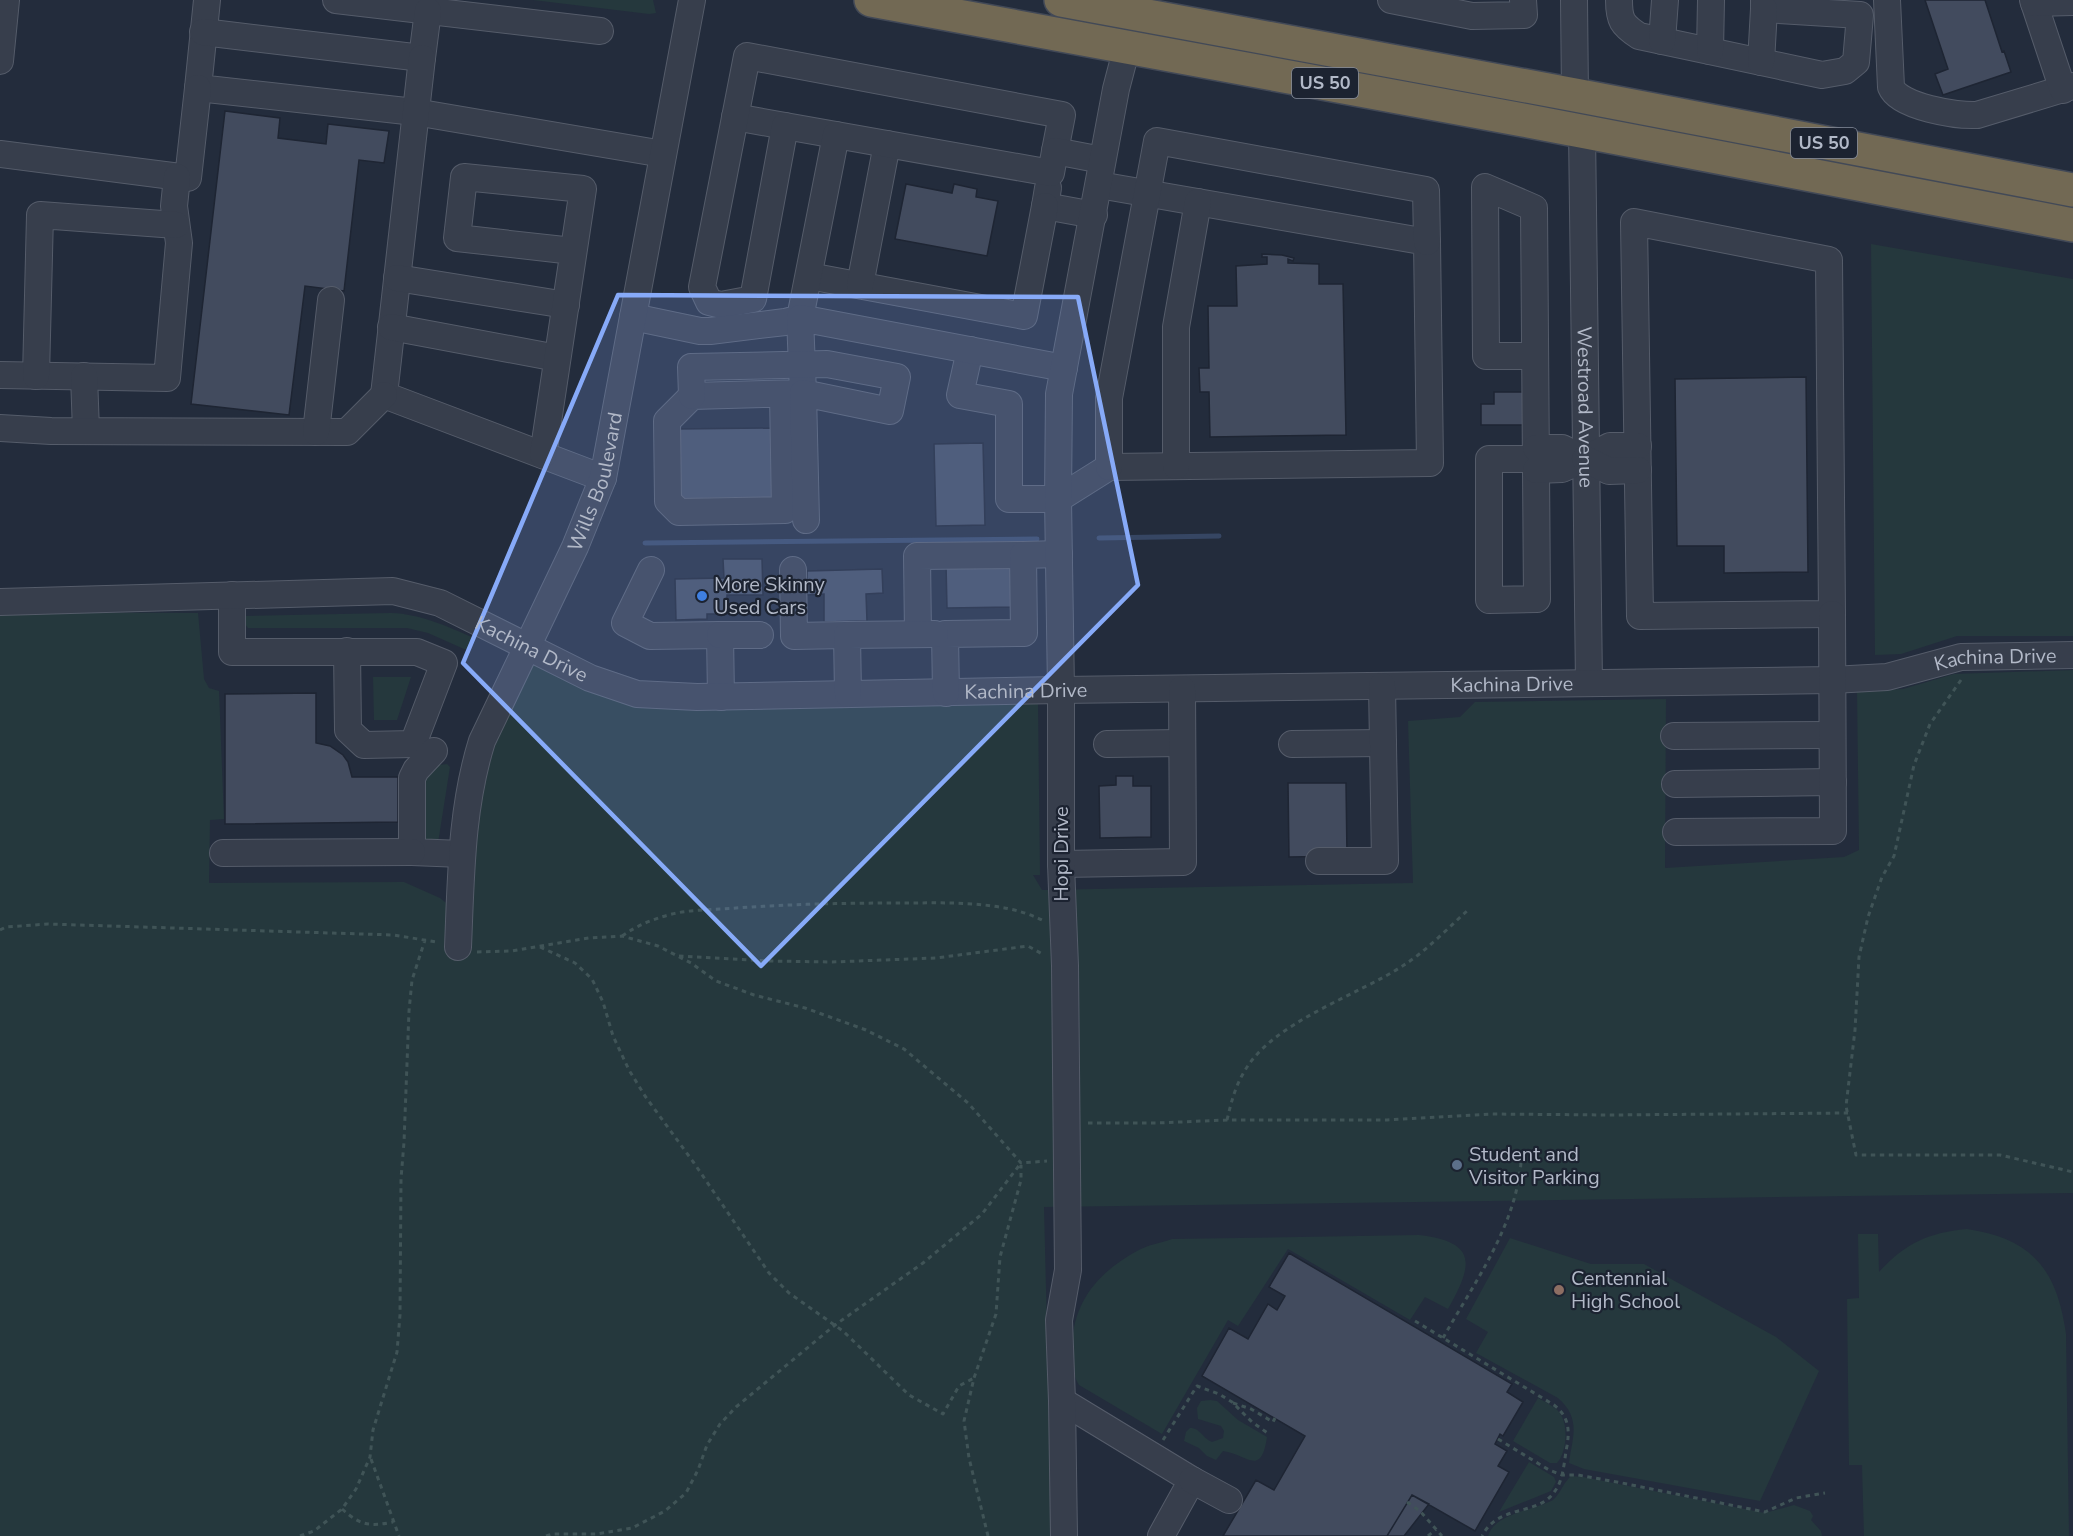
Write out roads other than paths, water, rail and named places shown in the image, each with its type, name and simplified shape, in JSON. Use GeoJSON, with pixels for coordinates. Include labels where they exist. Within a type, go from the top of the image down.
{"type":"FeatureCollection","features":[{"type":"Feature","properties":{"kind":"highway","name":"US 50"},"geometry":{"type":"LineString","coordinates":[[871,0],[1582,131],[2073,225]]}},
{"type":"Feature","properties":{"kind":"highway","name":"US 50"},"geometry":{"type":"LineString","coordinates":[[1061,0],[2073,190]]}},
{"type":"Feature","properties":{"kind":"street"},"geometry":{"type":"LineString","coordinates":[[0,61],[6,0]]}},
{"type":"Feature","properties":{"kind":"street"},"geometry":{"type":"LineString","coordinates":[[0,154],[188,178],[207,0]]}},
{"type":"Feature","properties":{"kind":"street"},"geometry":{"type":"LineString","coordinates":[[336,0],[600,31]]}},
{"type":"Feature","properties":{"kind":"street","name":"Wills Boulevard"},"geometry":{"type":"LineString","coordinates":[[458,947],[464,820],[475,762],[482,741],[526,645],[575,547],[603,478],[692,0]]}},
{"type":"Feature","properties":{"kind":"street"},"geometry":{"type":"LineString","coordinates":[[1391,0],[1472,16],[1524,15],[1523,0]]}},
{"type":"Feature","properties":{"kind":"street"},"geometry":{"type":"LineString","coordinates":[[1574,0],[1575,95]]}},
{"type":"Feature","properties":{"kind":"street"},"geometry":{"type":"LineString","coordinates":[[1619,0],[1619,15],[1626,28],[1639,36],[1710,51],[1761,62],[1822,75],[1845,70],[1856,62],[1860,8],[1764,4],[1761,62]]}},
{"type":"Feature","properties":{"kind":"street"},"geometry":{"type":"LineString","coordinates":[[1662,41],[1665,0]]}},
{"type":"Feature","properties":{"kind":"street"},"geometry":{"type":"LineString","coordinates":[[1710,51],[1712,0]]}},
{"type":"Feature","properties":{"kind":"street"},"geometry":{"type":"LineString","coordinates":[[1887,0],[1891,87],[1895,94],[1912,103],[1962,116],[1977,115],[2068,88],[2034,1],[2073,2]]}},
{"type":"Feature","properties":{"kind":"street"},"geometry":{"type":"LineString","coordinates":[[0,428],[86,431],[347,432],[384,395],[428,11]]}},
{"type":"Feature","properties":{"kind":"street"},"geometry":{"type":"LineString","coordinates":[[203,32],[422,58]]}},
{"type":"Feature","properties":{"kind":"street","name":"Hopi Drive"},"geometry":{"type":"LineString","coordinates":[[1064,1536],[1059,1320],[1068,1270],[1065,966],[1061,864],[1059,394],[1116,88],[1127,47]]}},
{"type":"Feature","properties":{"kind":"street"},"geometry":{"type":"LineString","coordinates":[[786,126],[753,299],[714,304],[709,302],[702,287],[747,56],[1062,115],[1024,316],[809,276]]}},
{"type":"Feature","properties":{"kind":"street"},"geometry":{"type":"LineString","coordinates":[[198,88],[415,112],[663,154]]}},
{"type":"Feature","properties":{"kind":"street"},"geometry":{"type":"LineString","coordinates":[[735,117],[887,144],[1053,162],[1102,160]]}},
{"type":"Feature","properties":{"kind":"street","name":"Westroad Avenue"},"geometry":{"type":"LineString","coordinates":[[1582,131],[1589,683]]}},
{"type":"Feature","properties":{"kind":"street"},"geometry":{"type":"LineString","coordinates":[[836,135],[800,318],[802,364],[793,394],[786,510],[679,512],[668,501],[667,421],[692,396],[793,394],[890,411],[897,377],[901,337]]}},
{"type":"Feature","properties":{"kind":"street"},"geometry":{"type":"LineString","coordinates":[[970,350],[960,395],[1009,404],[1009,499],[1058,500],[1109,467],[1430,463],[1426,190],[1157,141],[1109,398],[1109,467]]}},
{"type":"Feature","properties":{"kind":"street"},"geometry":{"type":"LineString","coordinates":[[860,285],[887,144]]}},
{"type":"Feature","properties":{"kind":"street"},"geometry":{"type":"LineString","coordinates":[[0,375],[167,378],[179,243],[174,206],[177,177]]}},
{"type":"Feature","properties":{"kind":"street"},"geometry":{"type":"LineString","coordinates":[[543,455],[583,189],[464,177],[457,238],[573,251]]}},
{"type":"Feature","properties":{"kind":"street"},"geometry":{"type":"LineString","coordinates":[[1099,185],[1427,242]]}},
{"type":"Feature","properties":{"kind":"street"},"geometry":{"type":"LineString","coordinates":[[1535,356],[1486,356],[1485,187],[1534,208],[1535,356],[1536,459],[1537,599],[1489,600],[1489,459],[1536,459],[1562,469],[1610,446],[1638,458]]}},
{"type":"Feature","properties":{"kind":"street"},"geometry":{"type":"LineString","coordinates":[[1176,466],[1176,327],[1198,202]]}},
{"type":"Feature","properties":{"kind":"street"},"geometry":{"type":"LineString","coordinates":[[1045,206],[1094,215]]}},
{"type":"Feature","properties":{"kind":"street"},"geometry":{"type":"LineString","coordinates":[[36,376],[40,215],[176,225]]}},
{"type":"Feature","properties":{"kind":"street"},"geometry":{"type":"LineString","coordinates":[[1676,832],[1833,831],[1832,614],[1829,260],[1634,222],[1640,616],[1832,614]]}},
{"type":"Feature","properties":{"kind":"street"},"geometry":{"type":"LineString","coordinates":[[397,278],[566,305]]}},
{"type":"Feature","properties":{"kind":"street"},"geometry":{"type":"LineString","coordinates":[[316,432],[331,300]]}},
{"type":"Feature","properties":{"kind":"street"},"geometry":{"type":"LineString","coordinates":[[633,317],[700,331],[785,322],[800,318],[1064,368]]}},
{"type":"Feature","properties":{"kind":"street"},"geometry":{"type":"LineString","coordinates":[[391,327],[557,358]]}},
{"type":"Feature","properties":{"kind":"street"},"geometry":{"type":"LineString","coordinates":[[692,396],[691,367],[827,364],[897,377]]}},
{"type":"Feature","properties":{"kind":"street"},"geometry":{"type":"LineString","coordinates":[[84,376],[86,431]]}},
{"type":"Feature","properties":{"kind":"street"},"geometry":{"type":"LineString","coordinates":[[793,394],[806,520]]}},
{"type":"Feature","properties":{"kind":"street"},"geometry":{"type":"LineString","coordinates":[[384,395],[603,478]]}},
{"type":"Feature","properties":{"kind":"street"},"geometry":{"type":"LineString","coordinates":[[918,634],[916,556],[1059,554]]}},
{"type":"Feature","properties":{"kind":"street"},"geometry":{"type":"LineString","coordinates":[[793,570],[794,636],[1024,633],[1023,555]]}},
{"type":"Feature","properties":{"kind":"street"},"geometry":{"type":"LineString","coordinates":[[651,570],[625,623],[650,636],[760,635]]}},
{"type":"Feature","properties":{"kind":"street","name":"Kachina Drive"},"geometry":{"type":"LineString","coordinates":[[0,602],[393,591],[440,603],[590,678],[637,694],[721,697],[1182,688],[1832,680],[1887,677],[1961,657],[2073,655]]}},
{"type":"Feature","properties":{"kind":"street"},"geometry":{"type":"LineString","coordinates":[[232,596],[232,652],[417,652],[444,663],[424,747],[412,778],[412,852]]}},
{"type":"Feature","properties":{"kind":"street"},"geometry":{"type":"LineString","coordinates":[[945,634],[946,693]]}},
{"type":"Feature","properties":{"kind":"street"},"geometry":{"type":"LineString","coordinates":[[720,635],[721,697]]}},
{"type":"Feature","properties":{"kind":"street"},"geometry":{"type":"LineString","coordinates":[[847,635],[848,694]]}},
{"type":"Feature","properties":{"kind":"street"},"geometry":{"type":"LineString","coordinates":[[347,651],[348,730],[364,745],[424,747],[475,762]]}},
{"type":"Feature","properties":{"kind":"street"},"geometry":{"type":"LineString","coordinates":[[1319,861],[1385,861],[1382,686]]}},
{"type":"Feature","properties":{"kind":"street"},"geometry":{"type":"LineString","coordinates":[[1061,864],[1183,862],[1182,688]]}},
{"type":"Feature","properties":{"kind":"street"},"geometry":{"type":"LineString","coordinates":[[1674,736],[1832,735]]}},
{"type":"Feature","properties":{"kind":"street"},"geometry":{"type":"LineString","coordinates":[[1107,744],[1182,743]]}},
{"type":"Feature","properties":{"kind":"street"},"geometry":{"type":"LineString","coordinates":[[1292,744],[1383,743]]}},
{"type":"Feature","properties":{"kind":"street"},"geometry":{"type":"LineString","coordinates":[[1675,784],[1833,782]]}},
{"type":"Feature","properties":{"kind":"street"},"geometry":{"type":"LineString","coordinates":[[223,853],[462,854]]}},
{"type":"Feature","properties":{"kind":"street"},"geometry":{"type":"LineString","coordinates":[[1062,1401],[1229,1500]]}},
{"type":"Feature","properties":{"kind":"street"},"geometry":{"type":"LineString","coordinates":[[1161,1536],[1192,1480]]}},
{"type":"Feature","properties":{"kind":"waterway"},"geometry":{"type":"LineString","coordinates":[[1099,538],[1219,536]]}},
{"type":"Feature","properties":{"kind":"waterway"},"geometry":{"type":"LineString","coordinates":[[645,543],[1037,539]]}},
{"type":"Feature","properties":{"kind":"place","name":"More Skinny Used Cars"},"geometry":{"type":"Point","coordinates":[702,596]}},
{"type":"Feature","properties":{"kind":"place","name":"Student and Visitor Parking"},"geometry":{"type":"Point","coordinates":[1457,1165]}},
{"type":"Feature","properties":{"kind":"place","name":"Centennial High School"},"geometry":{"type":"Point","coordinates":[1559,1290]}}]}
